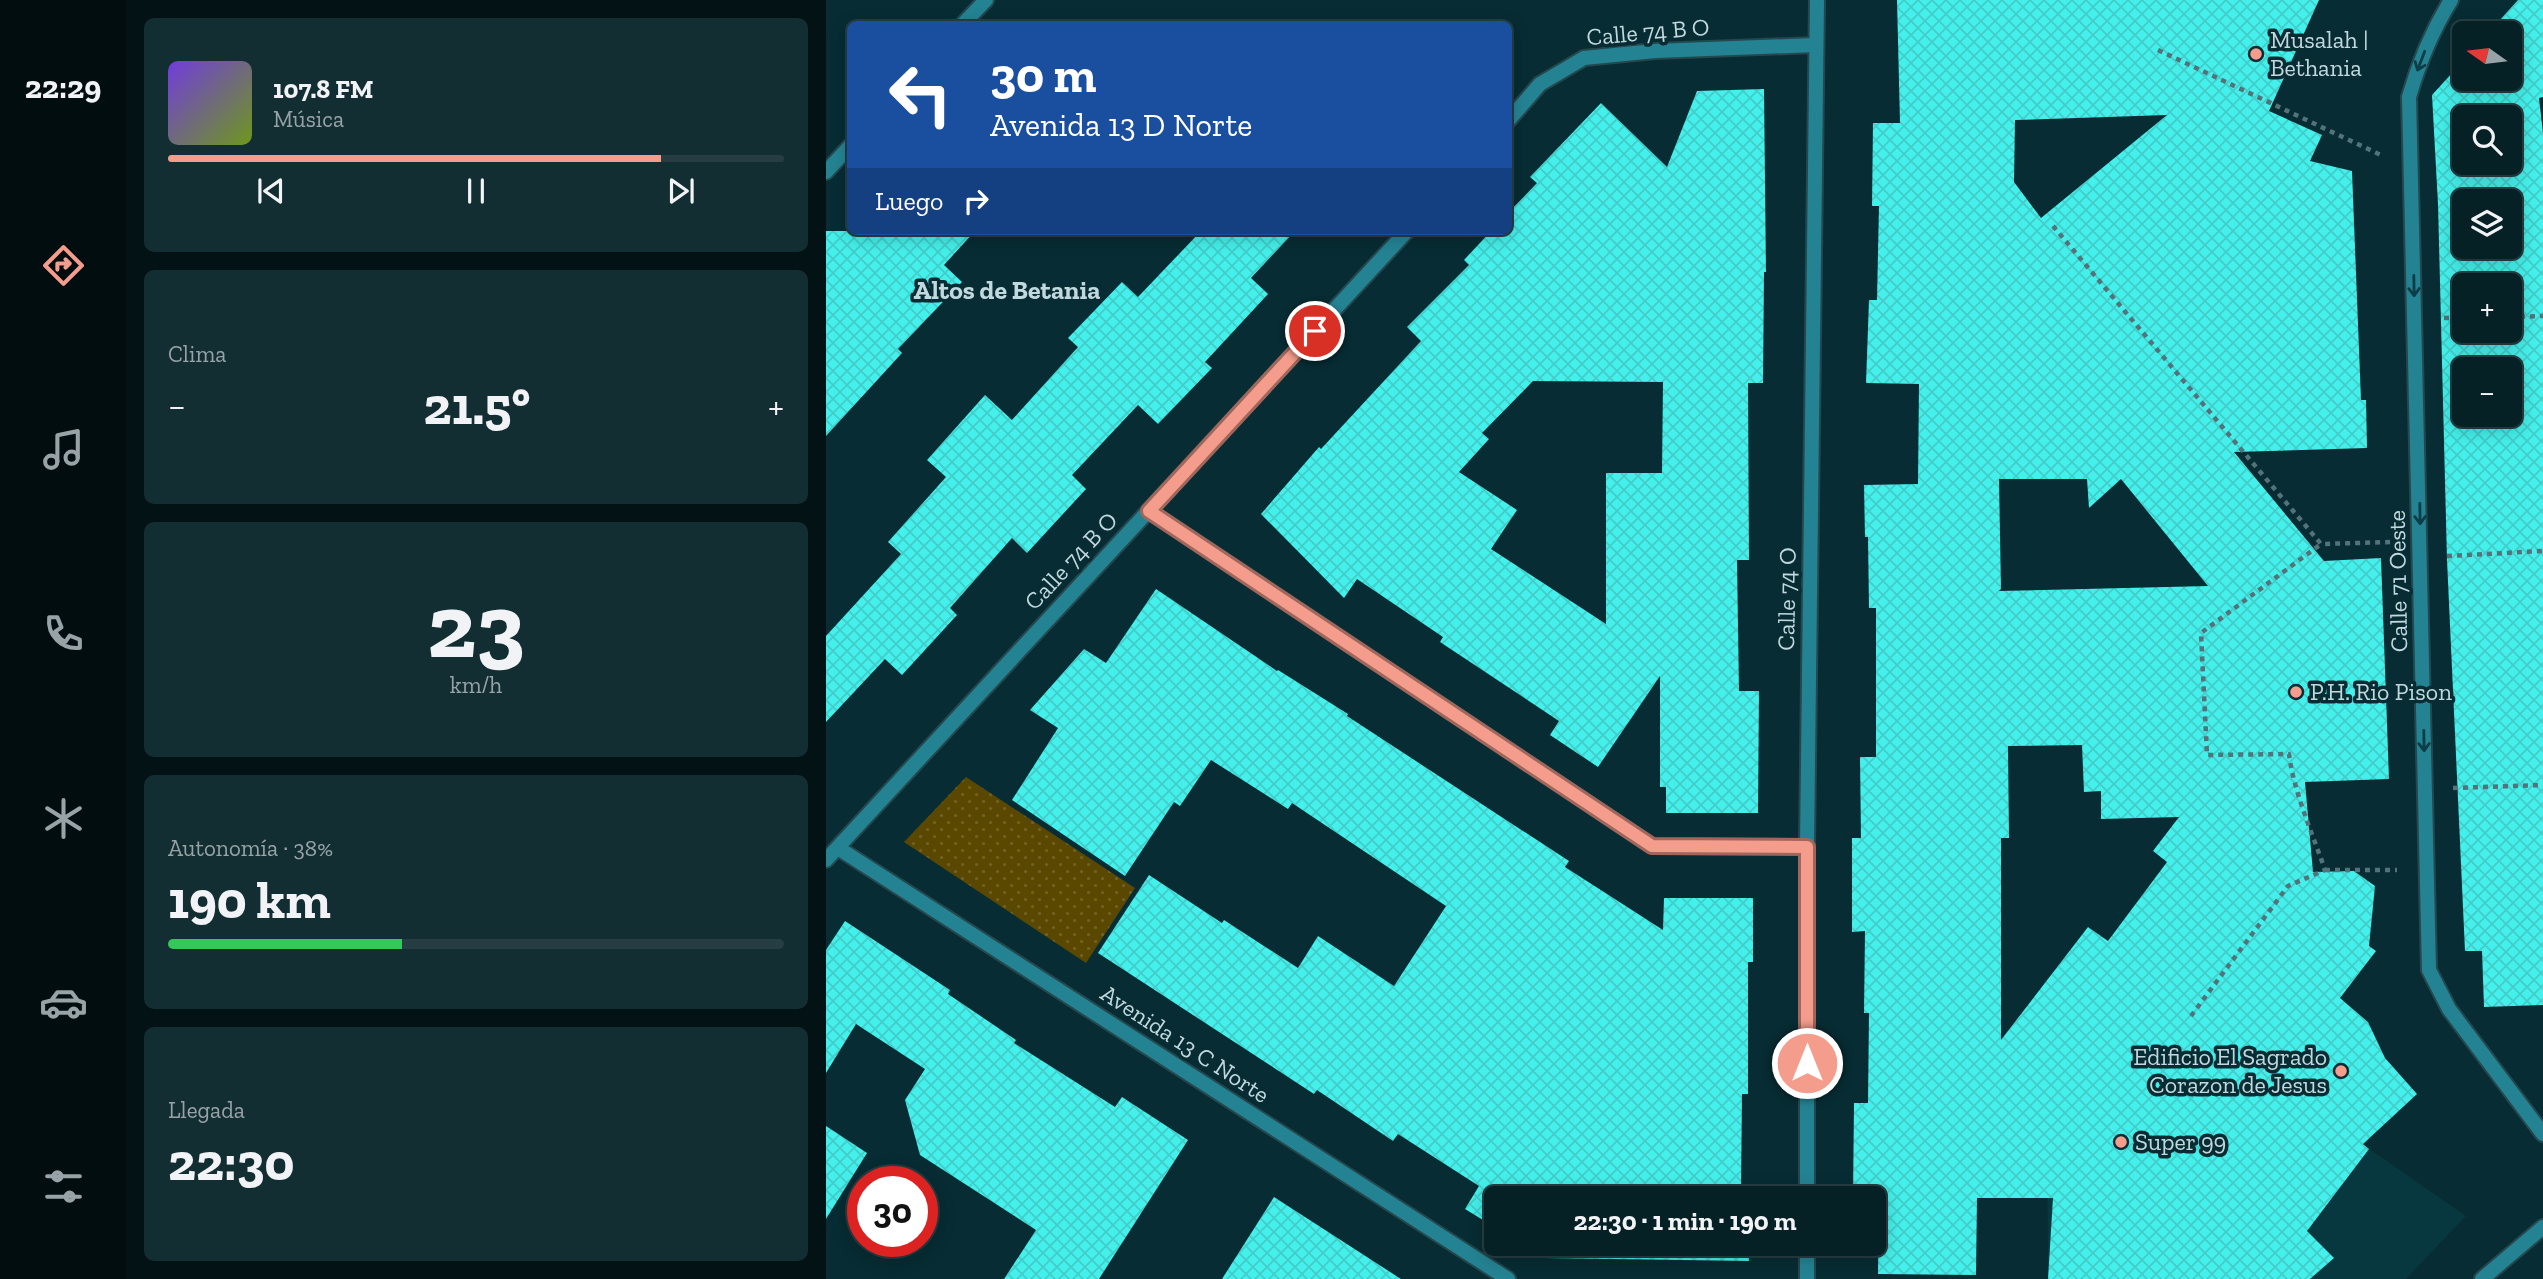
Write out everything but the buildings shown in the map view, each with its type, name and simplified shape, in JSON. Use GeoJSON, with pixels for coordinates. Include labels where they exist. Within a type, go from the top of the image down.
{"type":"FeatureCollection","features":[{"type":"Feature","properties":{"kind":"street"},"geometry":{"type":"LineString","coordinates":[[966,21],[986,0]]}},
{"type":"Feature","properties":{"kind":"street","name":"Calle 74 O"},"geometry":{"type":"LineString","coordinates":[[1807,1186],[1807,847],[1816,0]]}},
{"type":"Feature","properties":{"kind":"street","name":"Calle 71 Oeste"},"geometry":{"type":"LineString","coordinates":[[2451,0],[2418,64],[2409,97],[2429,970],[2449,1009],[2543,1134]]}},
{"type":"Feature","properties":{"kind":"street","name":"Calle 74 B O"},"geometry":{"type":"LineString","coordinates":[[1512,117],[1541,84],[1584,58],[1656,51],[1815,46]]}},
{"type":"Feature","properties":{"kind":"street"},"geometry":{"type":"LineString","coordinates":[[826,172],[847,149]]}},
{"type":"Feature","properties":{"kind":"street","name":"Calle 74 B O"},"geometry":{"type":"LineString","coordinates":[[826,860],[1403,235]]}},
{"type":"Feature","properties":{"kind":"street"},"geometry":{"type":"LineString","coordinates":[[1149,511],[1652,846],[1807,847]]}},
{"type":"Feature","properties":{"kind":"street","name":"Avenida 13 C Norte"},"geometry":{"type":"LineString","coordinates":[[838,848],[1508,1279]]}},
{"type":"Feature","properties":{"kind":"street"},"geometry":{"type":"LineString","coordinates":[[2482,1279],[2543,1227]]}},
{"type":"Feature","properties":{"kind":"street"},"geometry":{"type":"LineString","coordinates":[[1807,1256],[1807,1279]]}},
{"type":"Feature","properties":{"kind":"path"},"geometry":{"type":"LineString","coordinates":[[2158,50],[2383,156],[2411,163]]}},
{"type":"Feature","properties":{"kind":"path"},"geometry":{"type":"LineString","coordinates":[[2053,226],[2321,544]]}},
{"type":"Feature","properties":{"kind":"path"},"geometry":{"type":"LineString","coordinates":[[2522,317],[2543,316]]}},
{"type":"Feature","properties":{"kind":"path"},"geometry":{"type":"LineString","coordinates":[[2436,318],[2452,317]]}},
{"type":"Feature","properties":{"kind":"path"},"geometry":{"type":"LineString","coordinates":[[2325,870],[2300,794],[2292,780],[2289,754],[2207,755],[2201,633],[2321,544],[2396,542]]}},
{"type":"Feature","properties":{"kind":"path"},"geometry":{"type":"LineString","coordinates":[[2443,556],[2543,551]]}},
{"type":"Feature","properties":{"kind":"path"},"geometry":{"type":"LineString","coordinates":[[2452,788],[2543,785]]}},
{"type":"Feature","properties":{"kind":"path"},"geometry":{"type":"LineString","coordinates":[[2191,1016],[2288,886],[2325,870],[2405,871]]}},
{"type":"Feature","properties":{"kind":"shaded area"},"geometry":{"type":"Polygon","coordinates":[[[966,777],[1135,888],[1086,963],[904,842],[966,777]]]}},
{"type":"Feature","properties":{"kind":"shaded area"},"geometry":{"type":"Polygon","coordinates":[[[2046,1003],[2276,1084],[2466,1216],[2406,1279],[2048,1279],[2046,1003]]]}},
{"type":"Feature","properties":{"kind":"place","name":"Musalah | Bethania"},"geometry":{"type":"Point","coordinates":[2256,54]}},
{"type":"Feature","properties":{"kind":"place","name":"P.H. Rio Pison"},"geometry":{"type":"Point","coordinates":[2296,692]}},
{"type":"Feature","properties":{"kind":"place","name":"Edificio El Sagrado Corazon de Jesus"},"geometry":{"type":"Point","coordinates":[2341,1071]}},
{"type":"Feature","properties":{"kind":"place","name":"Super 99"},"geometry":{"type":"Point","coordinates":[2121,1142]}},
{"type":"Feature","properties":{"kind":"district","name":"Altos de Betania"},"geometry":{"type":"Point","coordinates":[1007,290]}},
{"type":"Feature","properties":{"kind":"route"},"geometry":{"type":"LineString","coordinates":[[1315,331],[1149,511],[1652,846],[1807,847],[1807,1063]]}}]}
